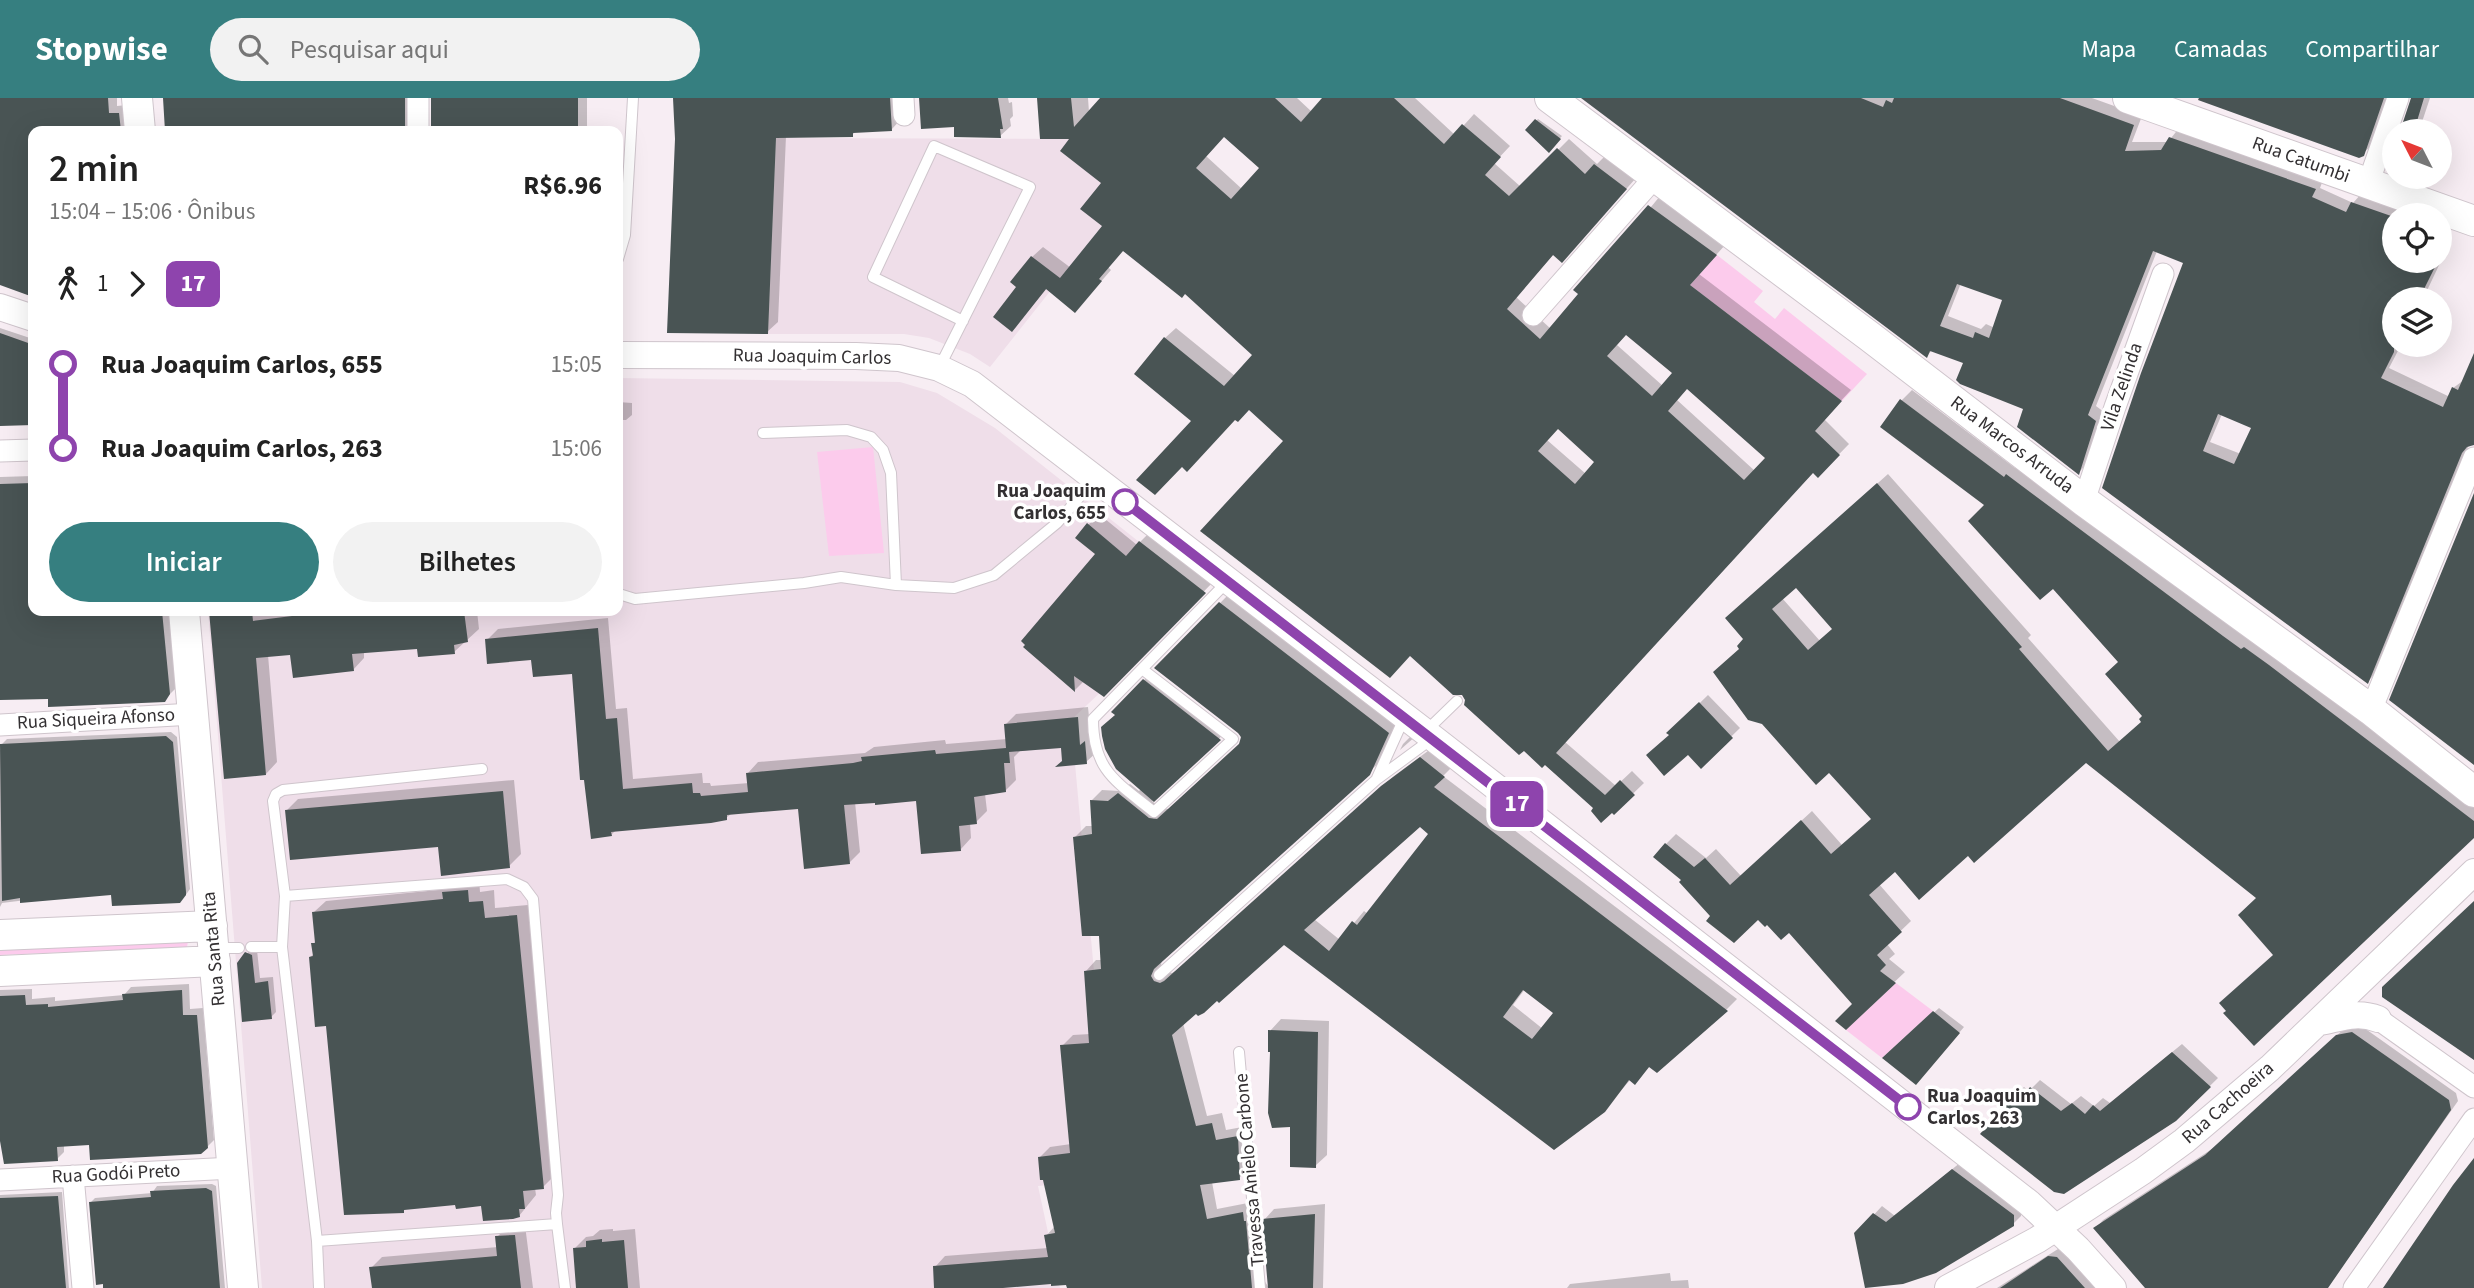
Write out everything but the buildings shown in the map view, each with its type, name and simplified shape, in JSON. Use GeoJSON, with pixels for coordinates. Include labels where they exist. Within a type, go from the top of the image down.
{"type":"FeatureCollection","features":[{"type":"Feature","properties":{"kind":"main road"},"geometry":{"type":"LineString","coordinates":[[137,98],[140,126]]}},
{"type":"Feature","properties":{"kind":"main road","name":"Rua Marcos Arruda"},"geometry":{"type":"LineString","coordinates":[[1550,98],[1869,336],[2084,501],[2371,710],[2474,792]]}},
{"type":"Feature","properties":{"kind":"main road","name":"Rua Catumbi"},"geometry":{"type":"LineString","coordinates":[[2128,98],[2474,221]]}},
{"type":"Feature","properties":{"kind":"main road","name":"Rua Santa Rita"},"geometry":{"type":"LineString","coordinates":[[184,616],[193,714],[229,946],[233,1168],[243,1288]]}},
{"type":"Feature","properties":{"kind":"main road"},"geometry":{"type":"LineString","coordinates":[[0,935],[229,946]]}},
{"type":"Feature","properties":{"kind":"main road"},"geometry":{"type":"LineString","coordinates":[[0,971],[229,946]]}},
{"type":"Feature","properties":{"kind":"street"},"geometry":{"type":"LineString","coordinates":[[418,98],[418,126]]}},
{"type":"Feature","properties":{"kind":"street"},"geometry":{"type":"LineString","coordinates":[[2368,184],[2398,98]]}},
{"type":"Feature","properties":{"kind":"street"},"geometry":{"type":"LineString","coordinates":[[1533,316],[1655,177]]}},
{"type":"Feature","properties":{"kind":"street","name":"Vila Zelinda"},"geometry":{"type":"LineString","coordinates":[[2084,501],[2163,274]]}},
{"type":"Feature","properties":{"kind":"street"},"geometry":{"type":"LineString","coordinates":[[0,307],[28,316]]}},
{"type":"Feature","properties":{"kind":"street","name":"Rua Joaquim Carlos"},"geometry":{"type":"LineString","coordinates":[[623,355],[856,356],[899,359],[939,368],[972,384],[1908,1107],[2029,1203],[2056,1227],[2113,1288]]}},
{"type":"Feature","properties":{"kind":"street"},"geometry":{"type":"LineString","coordinates":[[0,451],[28,450]]}},
{"type":"Feature","properties":{"kind":"street"},"geometry":{"type":"LineString","coordinates":[[2371,710],[2474,458]]}},
{"type":"Feature","properties":{"kind":"street","name":"Rua Siqueira Afonso"},"geometry":{"type":"LineString","coordinates":[[0,724],[193,714]]}},
{"type":"Feature","properties":{"kind":"street","name":"Rua Cachoeira"},"geometry":{"type":"LineString","coordinates":[[1948,1288],[2036,1240],[2185,1142],[2270,1068],[2474,872]]}},
{"type":"Feature","properties":{"kind":"street"},"geometry":{"type":"LineString","coordinates":[[2377,966],[2367,995],[2369,1006],[2378,1019]]}},
{"type":"Feature","properties":{"kind":"street"},"geometry":{"type":"LineString","coordinates":[[2318,1022],[2353,1014],[2367,1014],[2474,1087]]}},
{"type":"Feature","properties":{"kind":"street"},"geometry":{"type":"LineString","coordinates":[[2354,1288],[2474,1119]]}},
{"type":"Feature","properties":{"kind":"street","name":"Rua Godói Preto"},"geometry":{"type":"LineString","coordinates":[[0,1180],[233,1168]]}},
{"type":"Feature","properties":{"kind":"street"},"geometry":{"type":"LineString","coordinates":[[73,1176],[83,1288]]}},
{"type":"Feature","properties":{"kind":"lane"},"geometry":{"type":"LineString","coordinates":[[623,242],[633,98]]}},
{"type":"Feature","properties":{"kind":"lane"},"geometry":{"type":"LineString","coordinates":[[939,368],[963,321],[1030,187],[934,146],[873,277],[963,321]]}},
{"type":"Feature","properties":{"kind":"lane"},"geometry":{"type":"LineString","coordinates":[[763,433],[847,430],[871,437],[883,450],[891,473],[896,586]]}},
{"type":"Feature","properties":{"kind":"lane"},"geometry":{"type":"LineString","coordinates":[[623,594],[635,599],[841,577],[896,586],[954,588],[994,575],[1057,523],[1095,479]]}},
{"type":"Feature","properties":{"kind":"lane"},"geometry":{"type":"LineString","coordinates":[[1142,668],[1233,739],[1154,812],[1115,780],[1102,765],[1097,753],[1093,717],[1228,581]]}},
{"type":"Feature","properties":{"kind":"lane"},"geometry":{"type":"LineString","coordinates":[[1159,975],[1376,780],[1421,729],[1457,701]]}},
{"type":"Feature","properties":{"kind":"lane"},"geometry":{"type":"LineString","coordinates":[[1376,780],[1421,729]]}},
{"type":"Feature","properties":{"kind":"lane"},"geometry":{"type":"LineString","coordinates":[[319,1288],[317,1241],[282,947],[285,896],[273,801],[276,794],[283,790],[482,769]]}},
{"type":"Feature","properties":{"kind":"lane"},"geometry":{"type":"LineString","coordinates":[[285,896],[507,879],[524,887],[533,899],[558,1195],[556,1213],[565,1288]]}},
{"type":"Feature","properties":{"kind":"lane"},"geometry":{"type":"LineString","coordinates":[[229,946],[282,947]]}},
{"type":"Feature","properties":{"kind":"lane","name":"Travessa Anielo Carbone"},"geometry":{"type":"LineString","coordinates":[[1239,1052],[1260,1288]]}},
{"type":"Feature","properties":{"kind":"lane"},"geometry":{"type":"LineString","coordinates":[[317,1241],[557,1224]]}},
{"type":"Feature","properties":{"kind":"shaded area"},"geometry":{"type":"Polygon","coordinates":[[[776,138],[1081,139],[1139,179],[990,367],[970,354],[929,338],[904,334],[768,334],[776,138]]]}},
{"type":"Feature","properties":{"kind":"shaded area"},"geometry":{"type":"Polygon","coordinates":[[[1717,255],[1763,291],[1754,302],[1775,319],[1784,308],[1867,374],[1842,401],[1690,285],[1717,255]]]}},
{"type":"Feature","properties":{"kind":"shaded area"},"geometry":{"type":"Polygon","coordinates":[[[623,378],[900,382],[937,393],[995,428],[1205,594],[1071,720],[1113,1179],[1038,1186],[1060,1288],[262,1288],[208,616],[623,616],[623,378]]]}},
{"type":"Feature","properties":{"kind":"shaded area"},"geometry":{"type":"Polygon","coordinates":[[[873,447],[884,553],[829,556],[817,452],[873,447]]]}},
{"type":"Feature","properties":{"kind":"shaded area"},"geometry":{"type":"Polygon","coordinates":[[[188,941],[187,947],[0,955],[0,948],[188,941]]]}},
{"type":"Feature","properties":{"kind":"shaded area"},"geometry":{"type":"Polygon","coordinates":[[[1896,983],[1933,1011],[1882,1058],[1846,1030],[1896,983]]]}},
{"type":"Feature","properties":{"kind":"bus line","name":"17"},"geometry":{"type":"LineString","coordinates":[[1125,502],[1908,1107]]}},
{"type":"Feature","properties":{"kind":"place","name":"Rua Joaquim Carlos, 655"},"geometry":{"type":"Point","coordinates":[1125,502]}},
{"type":"Feature","properties":{"kind":"place","name":"Rua Joaquim Carlos, 263"},"geometry":{"type":"Point","coordinates":[1908,1107]}}]}
